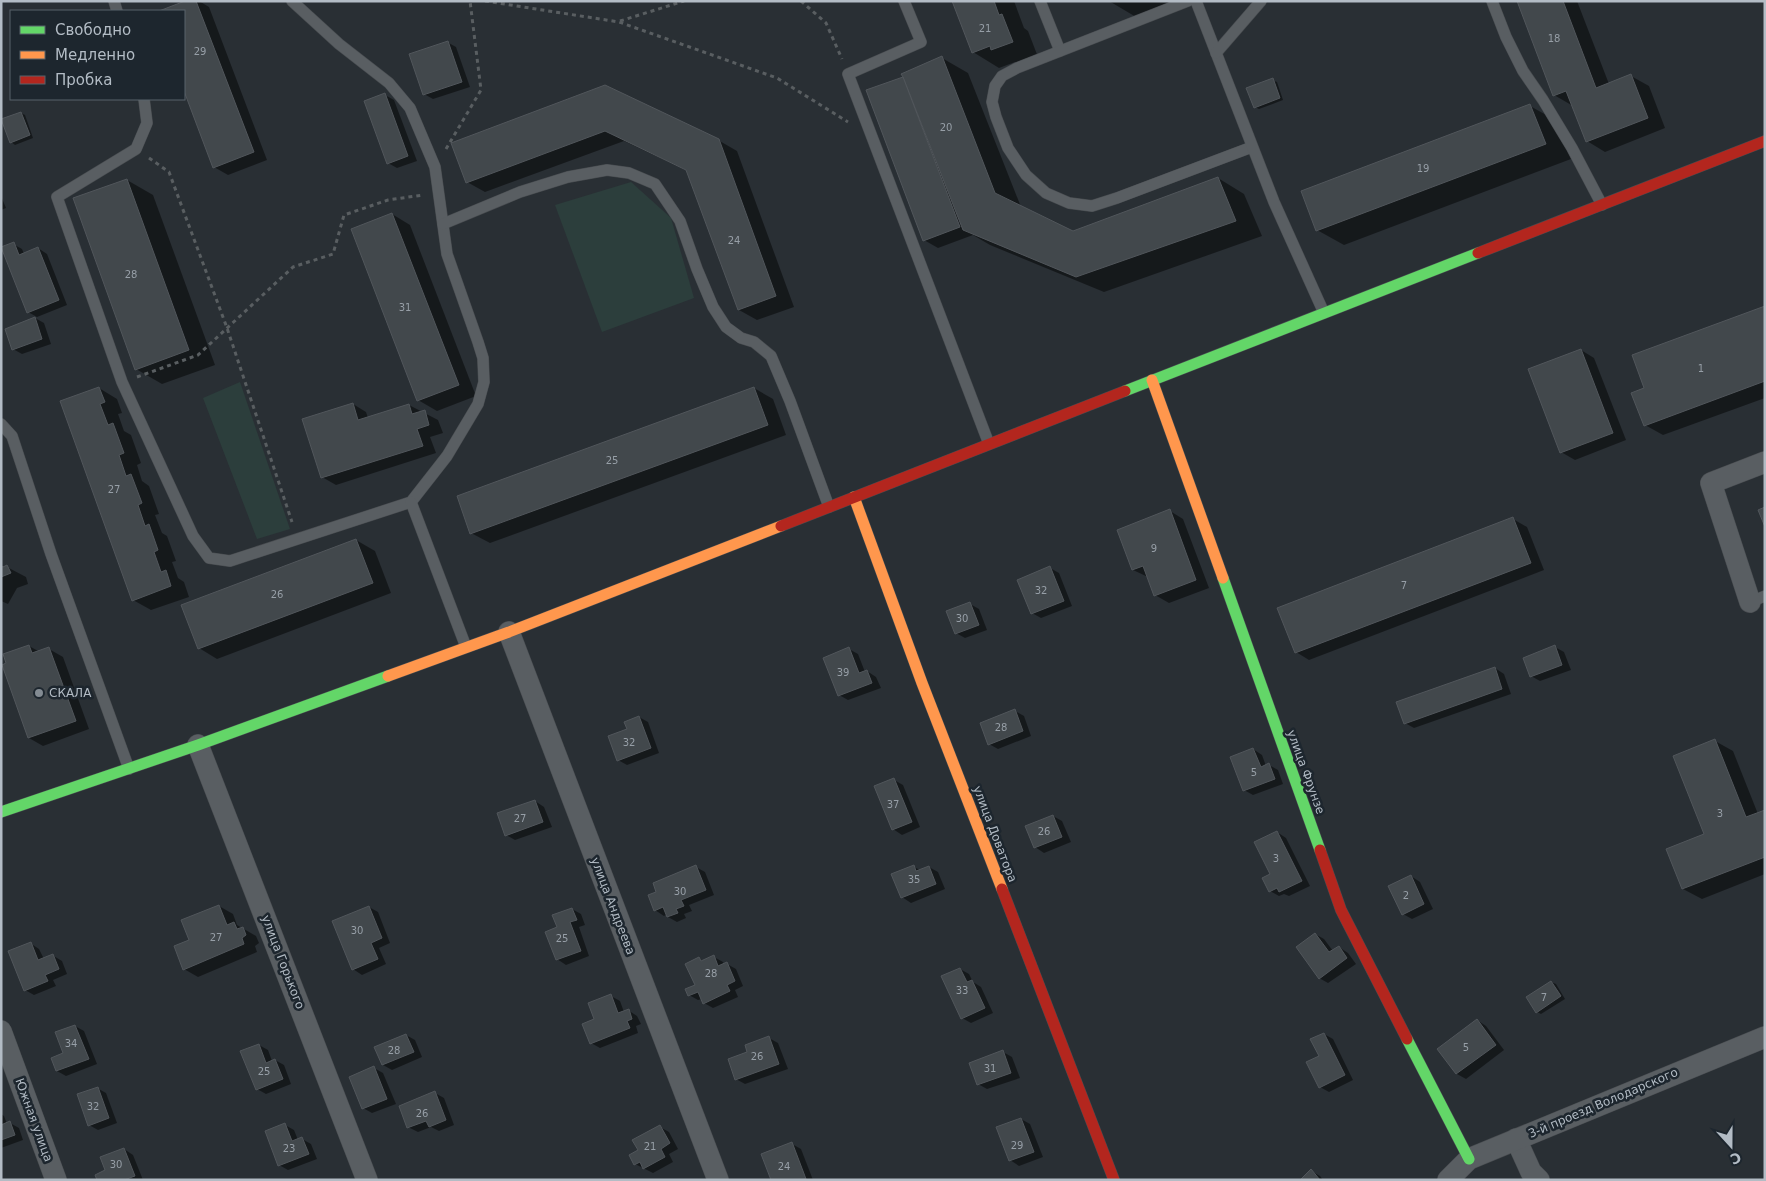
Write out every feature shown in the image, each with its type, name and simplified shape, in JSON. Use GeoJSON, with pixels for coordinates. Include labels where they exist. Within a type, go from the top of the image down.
{"type":"FeatureCollection","features":[{"type":"Feature","properties":{"kind":"street"},"geometry":{"type":"LineString","coordinates":[[1,812],[198,745],[509,632],[1765,141]]}},
{"type":"Feature","properties":{"kind":"street","name":"улица Фрунзе"},"geometry":{"type":"LineString","coordinates":[[1152,380],[1341,910],[1470,1158]]}},
{"type":"Feature","properties":{"kind":"street"},"geometry":{"type":"LineString","coordinates":[[1758,599],[1711,483],[1765,462]]}},
{"type":"Feature","properties":{"kind":"street","name":"улица Доватора"},"geometry":{"type":"LineString","coordinates":[[854,497],[922,682],[1114,1180]]}},
{"type":"Feature","properties":{"kind":"street","name":"улица Андреева"},"geometry":{"type":"LineString","coordinates":[[509,632],[718,1180]]}},
{"type":"Feature","properties":{"kind":"street","name":"улица Горького"},"geometry":{"type":"LineString","coordinates":[[198,745],[367,1180]]}},
{"type":"Feature","properties":{"kind":"street","name":"Южная улица"},"geometry":{"type":"LineString","coordinates":[[1,1031],[56,1180]]}},
{"type":"Feature","properties":{"kind":"street","name":"3-й проезд Володарского"},"geometry":{"type":"LineString","coordinates":[[1448,1180],[1470,1158],[1765,1037]]}},
{"type":"Feature","properties":{"kind":"street"},"geometry":{"type":"LineString","coordinates":[[1516,1139],[1531,1172],[1539,1180]]}},
{"type":"Feature","properties":{"kind":"lane"},"geometry":{"type":"LineString","coordinates":[[144,100],[147,123],[136,149],[57,197],[122,382],[193,536],[209,558],[230,561],[411,502],[447,456],[478,404],[484,382],[483,358],[447,254],[435,167],[410,108],[389,83],[339,44],[292,1]]}},
{"type":"Feature","properties":{"kind":"lane"},"geometry":{"type":"LineString","coordinates":[[904,1],[921,42],[848,74],[989,444]]}},
{"type":"Feature","properties":{"kind":"lane"},"geometry":{"type":"LineString","coordinates":[[1040,1],[1060,51]]}},
{"type":"Feature","properties":{"kind":"lane"},"geometry":{"type":"LineString","coordinates":[[1188,1],[1017,68],[1002,76],[995,86],[992,102],[1008,148],[1026,175],[1046,193],[1069,203],[1092,206],[1252,148]]}},
{"type":"Feature","properties":{"kind":"lane"},"geometry":{"type":"LineString","coordinates":[[1196,1],[1274,202],[1324,313]]}},
{"type":"Feature","properties":{"kind":"lane"},"geometry":{"type":"LineString","coordinates":[[1216,53],[1261,1]]}},
{"type":"Feature","properties":{"kind":"lane"},"geometry":{"type":"LineString","coordinates":[[1492,1],[1522,71],[1544,100],[1602,205]]}},
{"type":"Feature","properties":{"kind":"lane"},"geometry":{"type":"LineString","coordinates":[[443,224],[520,192],[568,177],[607,170],[630,173],[655,184],[680,221],[696,269],[717,314],[726,327],[741,338],[754,342],[771,356],[829,506]]}},
{"type":"Feature","properties":{"kind":"lane"},"geometry":{"type":"LineString","coordinates":[[1,424],[12,436],[51,554],[129,769]]}},
{"type":"Feature","properties":{"kind":"lane"},"geometry":{"type":"LineString","coordinates":[[411,502],[466,647]]}},
{"type":"Feature","properties":{"kind":"path"},"geometry":{"type":"LineString","coordinates":[[435,167],[481,90],[470,1]]}},
{"type":"Feature","properties":{"kind":"path"},"geometry":{"type":"LineString","coordinates":[[485,1],[619,22],[778,78],[872,137]]}},
{"type":"Feature","properties":{"kind":"path"},"geometry":{"type":"LineString","coordinates":[[619,22],[684,1]]}},
{"type":"Feature","properties":{"kind":"path"},"geometry":{"type":"LineString","coordinates":[[801,1],[826,23],[848,74]]}},
{"type":"Feature","properties":{"kind":"path"},"geometry":{"type":"LineString","coordinates":[[136,149],[169,172],[227,328],[298,540]]}},
{"type":"Feature","properties":{"kind":"path"},"geometry":{"type":"LineString","coordinates":[[122,382],[198,355],[293,267],[333,254],[344,215],[388,200],[439,192]]}},
{"type":"Feature","properties":{"kind":"shaded area"},"geometry":{"type":"Polygon","coordinates":[[[631,182],[671,218],[694,298],[602,332],[555,205],[631,182]]]}},
{"type":"Feature","properties":{"kind":"shaded area"},"geometry":{"type":"Polygon","coordinates":[[[240,382],[290,529],[257,539],[203,398],[240,382]]]}},
{"type":"Feature","properties":{"kind":"building"},"geometry":{"type":"Polygon","coordinates":[[[185,1],[196,1],[254,152],[213,168],[185,94],[185,10],[162,10],[185,1]]]}},
{"type":"Feature","properties":{"kind":"building"},"geometry":{"type":"Polygon","coordinates":[[[952,1],[994,1],[999,15],[1002,14],[1013,42],[991,50],[990,46],[972,53],[952,1]]]}},
{"type":"Feature","properties":{"kind":"building"},"geometry":{"type":"Polygon","coordinates":[[[1517,1],[1563,1],[1596,88],[1631,74],[1648,118],[1586,142],[1566,91],[1553,96],[1517,1]]]}},
{"type":"Feature","properties":{"kind":"building"},"geometry":{"type":"Polygon","coordinates":[[[448,41],[462,82],[423,95],[409,54],[448,41]]]}},
{"type":"Feature","properties":{"kind":"building"},"geometry":{"type":"Polygon","coordinates":[[[942,56],[995,193],[1073,231],[1218,177],[1236,221],[1076,277],[963,230],[901,74],[942,56]]]}},
{"type":"Feature","properties":{"kind":"building"},"geometry":{"type":"Polygon","coordinates":[[[903,77],[960,227],[923,241],[866,90],[903,77]]]}},
{"type":"Feature","properties":{"kind":"building"},"geometry":{"type":"Polygon","coordinates":[[[1273,78],[1280,98],[1254,108],[1246,88],[1273,78]]]}},
{"type":"Feature","properties":{"kind":"building"},"geometry":{"type":"Polygon","coordinates":[[[605,85],[719,139],[776,296],[738,310],[686,170],[605,131],[466,183],[451,143],[605,85]]]}},
{"type":"Feature","properties":{"kind":"building"},"geometry":{"type":"Polygon","coordinates":[[[385,93],[408,156],[387,164],[364,101],[385,93]]]}},
{"type":"Feature","properties":{"kind":"building"},"geometry":{"type":"Polygon","coordinates":[[[1530,104],[1546,144],[1316,231],[1301,191],[1530,104]]]}},
{"type":"Feature","properties":{"kind":"building"},"geometry":{"type":"Polygon","coordinates":[[[21,112],[30,135],[10,143],[1,119],[21,112]]]}},
{"type":"Feature","properties":{"kind":"building"},"geometry":{"type":"Polygon","coordinates":[[[127,179],[189,350],[135,370],[73,198],[127,179]]]}},
{"type":"Feature","properties":{"kind":"building"},"geometry":{"type":"Polygon","coordinates":[[[392,213],[459,385],[417,401],[351,229],[392,213]]]}},
{"type":"Feature","properties":{"kind":"building"},"geometry":{"type":"Polygon","coordinates":[[[14,242],[19,255],[38,247],[59,300],[27,313],[1,247],[14,242]]]}},
{"type":"Feature","properties":{"kind":"building"},"geometry":{"type":"Polygon","coordinates":[[[1765,306],[1765,381],[1644,426],[1631,393],[1644,388],[1632,355],[1765,306]]]}},
{"type":"Feature","properties":{"kind":"building"},"geometry":{"type":"Polygon","coordinates":[[[35,317],[42,339],[12,350],[5,329],[35,317]]]}},
{"type":"Feature","properties":{"kind":"building"},"geometry":{"type":"Polygon","coordinates":[[[1581,349],[1613,433],[1560,453],[1528,369],[1581,349]]]}},
{"type":"Feature","properties":{"kind":"building"},"geometry":{"type":"Polygon","coordinates":[[[99,387],[105,402],[100,404],[108,425],[113,423],[124,453],[119,455],[126,476],[131,474],[142,503],[138,505],[145,526],[149,524],[158,550],[154,552],[161,572],[166,570],[171,586],[132,601],[60,401],[99,387]]]}},
{"type":"Feature","properties":{"kind":"building"},"geometry":{"type":"Polygon","coordinates":[[[754,387],[768,425],[470,534],[457,496],[754,387]]]}},
{"type":"Feature","properties":{"kind":"building"},"geometry":{"type":"Polygon","coordinates":[[[353,403],[358,420],[409,404],[412,414],[425,410],[429,425],[417,429],[423,446],[321,478],[302,419],[353,403]]]}},
{"type":"Feature","properties":{"kind":"building"},"geometry":{"type":"Polygon","coordinates":[[[1765,507],[1765,527],[1758,510],[1765,507]]]}},
{"type":"Feature","properties":{"kind":"building"},"geometry":{"type":"Polygon","coordinates":[[[1170,509],[1196,580],[1154,596],[1143,566],[1132,570],[1117,530],[1170,509]]]}},
{"type":"Feature","properties":{"kind":"building"},"geometry":{"type":"Polygon","coordinates":[[[1513,517],[1531,563],[1295,653],[1277,608],[1513,517]]]}},
{"type":"Feature","properties":{"kind":"building"},"geometry":{"type":"Polygon","coordinates":[[[356,539],[373,583],[198,649],[181,605],[356,539]]]}},
{"type":"Feature","properties":{"kind":"building"},"geometry":{"type":"Polygon","coordinates":[[[7,565],[11,573],[1,577],[1,566],[7,565]]]}},
{"type":"Feature","properties":{"kind":"building"},"geometry":{"type":"Polygon","coordinates":[[[1050,566],[1064,601],[1031,614],[1017,580],[1050,566]]]}},
{"type":"Feature","properties":{"kind":"building"},"geometry":{"type":"Polygon","coordinates":[[[970,602],[979,625],[955,634],[946,611],[970,602]]]}},
{"type":"Feature","properties":{"kind":"building","name":"СКАЛА"},"geometry":{"type":"Polygon","coordinates":[[[29,645],[32,653],[49,647],[76,721],[28,738],[2,665],[6,663],[3,654],[29,645]]]}},
{"type":"Feature","properties":{"kind":"building"},"geometry":{"type":"Polygon","coordinates":[[[1555,645],[1562,665],[1530,677],[1523,658],[1555,645]]]}},
{"type":"Feature","properties":{"kind":"building"},"geometry":{"type":"Polygon","coordinates":[[[849,647],[859,673],[867,670],[872,683],[838,696],[823,658],[849,647]]]}},
{"type":"Feature","properties":{"kind":"building"},"geometry":{"type":"Polygon","coordinates":[[[1495,667],[1502,689],[1404,724],[1396,702],[1495,667]]]}},
{"type":"Feature","properties":{"kind":"building"},"geometry":{"type":"Polygon","coordinates":[[[1015,709],[1023,731],[988,745],[980,723],[1015,709]]]}},
{"type":"Feature","properties":{"kind":"building"},"geometry":{"type":"Polygon","coordinates":[[[639,716],[651,748],[617,761],[608,736],[627,729],[624,722],[639,716]]]}},
{"type":"Feature","properties":{"kind":"building"},"geometry":{"type":"Polygon","coordinates":[[[1715,739],[1746,817],[1765,810],[1765,857],[1682,889],[1666,849],[1704,834],[1673,756],[1715,739]]]}},
{"type":"Feature","properties":{"kind":"building"},"geometry":{"type":"Polygon","coordinates":[[[1253,748],[1261,767],[1269,763],[1275,779],[1243,791],[1230,757],[1253,748]]]}},
{"type":"Feature","properties":{"kind":"building"},"geometry":{"type":"Polygon","coordinates":[[[894,778],[912,822],[892,830],[874,786],[894,778]]]}},
{"type":"Feature","properties":{"kind":"building"},"geometry":{"type":"Polygon","coordinates":[[[535,800],[543,822],[505,836],[497,813],[535,800]]]}},
{"type":"Feature","properties":{"kind":"building"},"geometry":{"type":"Polygon","coordinates":[[[1053,815],[1062,837],[1034,848],[1025,826],[1053,815]]]}},
{"type":"Feature","properties":{"kind":"building"},"geometry":{"type":"Polygon","coordinates":[[[1277,831],[1302,881],[1279,892],[1277,888],[1269,892],[1262,878],[1270,874],[1254,842],[1277,831]]]}},
{"type":"Feature","properties":{"kind":"building"},"geometry":{"type":"Polygon","coordinates":[[[696,865],[706,890],[681,900],[684,906],[676,909],[678,913],[667,917],[663,907],[654,911],[648,895],[656,892],[653,883],[696,865]]]}},
{"type":"Feature","properties":{"kind":"building"},"geometry":{"type":"Polygon","coordinates":[[[914,865],[916,871],[929,866],[936,884],[901,898],[891,874],[914,865]]]}},
{"type":"Feature","properties":{"kind":"building"},"geometry":{"type":"Polygon","coordinates":[[[1411,875],[1424,904],[1402,915],[1388,886],[1411,875]]]}},
{"type":"Feature","properties":{"kind":"building"},"geometry":{"type":"Polygon","coordinates":[[[219,905],[227,925],[234,922],[237,929],[243,927],[246,935],[242,938],[244,944],[183,970],[174,946],[189,940],[181,920],[219,905]]]}},
{"type":"Feature","properties":{"kind":"building"},"geometry":{"type":"Polygon","coordinates":[[[369,906],[382,938],[371,943],[378,959],[352,970],[332,921],[369,906]]]}},
{"type":"Feature","properties":{"kind":"building"},"geometry":{"type":"Polygon","coordinates":[[[572,908],[577,920],[570,922],[581,951],[556,960],[545,932],[557,927],[552,915],[572,908]]]}},
{"type":"Feature","properties":{"kind":"building"},"geometry":{"type":"Polygon","coordinates":[[[1315,933],[1329,952],[1339,946],[1347,958],[1319,979],[1296,947],[1315,933]]]}},
{"type":"Feature","properties":{"kind":"building"},"geometry":{"type":"Polygon","coordinates":[[[31,942],[38,960],[53,954],[59,969],[45,975],[48,981],[24,991],[8,951],[31,942]]]}},
{"type":"Feature","properties":{"kind":"building"},"geometry":{"type":"Polygon","coordinates":[[[714,955],[718,966],[727,962],[735,981],[727,985],[730,991],[703,1004],[698,992],[688,996],[685,989],[695,985],[685,964],[699,957],[701,961],[714,955]]]}},
{"type":"Feature","properties":{"kind":"building"},"geometry":{"type":"Polygon","coordinates":[[[960,968],[967,982],[972,980],[985,1008],[961,1019],[941,976],[960,968]]]}},
{"type":"Feature","properties":{"kind":"building"},"geometry":{"type":"Polygon","coordinates":[[[1551,981],[1561,996],[1536,1013],[1526,997],[1551,981]]]}},
{"type":"Feature","properties":{"kind":"building"},"geometry":{"type":"Polygon","coordinates":[[[611,994],[618,1013],[629,1009],[632,1019],[627,1021],[630,1028],[590,1044],[582,1024],[594,1019],[588,1003],[611,994]]]}},
{"type":"Feature","properties":{"kind":"building"},"geometry":{"type":"Polygon","coordinates":[[[1477,1019],[1496,1045],[1456,1074],[1437,1049],[1477,1019]]]}},
{"type":"Feature","properties":{"kind":"building"},"geometry":{"type":"Polygon","coordinates":[[[75,1025],[89,1059],[56,1071],[51,1058],[63,1053],[55,1032],[75,1025]]]}},
{"type":"Feature","properties":{"kind":"building"},"geometry":{"type":"Polygon","coordinates":[[[1324,1033],[1345,1075],[1319,1088],[1306,1062],[1319,1056],[1310,1039],[1324,1033]]]}},
{"type":"Feature","properties":{"kind":"building"},"geometry":{"type":"Polygon","coordinates":[[[406,1034],[414,1052],[382,1065],[374,1047],[406,1034]]]}},
{"type":"Feature","properties":{"kind":"building"},"geometry":{"type":"Polygon","coordinates":[[[769,1036],[779,1064],[735,1080],[728,1059],[747,1052],[745,1045],[769,1036]]]}},
{"type":"Feature","properties":{"kind":"building"},"geometry":{"type":"Polygon","coordinates":[[[259,1044],[266,1063],[275,1059],[283,1079],[256,1090],[240,1051],[259,1044]]]}},
{"type":"Feature","properties":{"kind":"building"},"geometry":{"type":"Polygon","coordinates":[[[1003,1050],[1011,1073],[977,1085],[969,1063],[1003,1050]]]}},
{"type":"Feature","properties":{"kind":"building"},"geometry":{"type":"Polygon","coordinates":[[[374,1066],[387,1099],[362,1109],[349,1077],[374,1066]]]}},
{"type":"Feature","properties":{"kind":"building"},"geometry":{"type":"Polygon","coordinates":[[[98,1087],[109,1118],[88,1126],[77,1094],[98,1087]]]}},
{"type":"Feature","properties":{"kind":"building"},"geometry":{"type":"Polygon","coordinates":[[[435,1091],[446,1120],[429,1127],[426,1121],[407,1128],[399,1106],[435,1091]]]}},
{"type":"Feature","properties":{"kind":"building"},"geometry":{"type":"Polygon","coordinates":[[[1021,1118],[1034,1152],[1009,1161],[996,1127],[1021,1118]]]}},
{"type":"Feature","properties":{"kind":"building"},"geometry":{"type":"Polygon","coordinates":[[[10,1121],[15,1135],[1,1140],[1,1125],[10,1121]]]}},
{"type":"Feature","properties":{"kind":"building"},"geometry":{"type":"Polygon","coordinates":[[[285,1123],[292,1141],[302,1137],[309,1154],[278,1166],[265,1131],[285,1123]]]}},
{"type":"Feature","properties":{"kind":"building"},"geometry":{"type":"Polygon","coordinates":[[[660,1125],[670,1143],[661,1149],[665,1157],[643,1169],[640,1162],[634,1165],[629,1155],[638,1150],[632,1140],[660,1125]]]}},
{"type":"Feature","properties":{"kind":"building"},"geometry":{"type":"Polygon","coordinates":[[[792,1142],[806,1179],[771,1180],[761,1154],[792,1142]]]}},
{"type":"Feature","properties":{"kind":"building"},"geometry":{"type":"Polygon","coordinates":[[[124,1148],[135,1176],[124,1180],[97,1180],[95,1175],[105,1170],[100,1157],[124,1148]]]}},
{"type":"Feature","properties":{"kind":"building"},"geometry":{"type":"Polygon","coordinates":[[[1311,1169],[1320,1180],[1300,1180],[1311,1169]]]}},
{"type":"Feature","properties":{"kind":"traffic: fast"},"geometry":{"type":"LineString","coordinates":[[1125,391],[1478,253]]}},
{"type":"Feature","properties":{"kind":"traffic: fast"},"geometry":{"type":"LineString","coordinates":[[1223,578],[1320,850]]}},
{"type":"Feature","properties":{"kind":"traffic: fast"},"geometry":{"type":"LineString","coordinates":[[1,812],[198,745],[388,676]]}},
{"type":"Feature","properties":{"kind":"traffic: fast"},"geometry":{"type":"LineString","coordinates":[[1407,1039],[1469,1159]]}},
{"type":"Feature","properties":{"kind":"traffic: slow"},"geometry":{"type":"LineString","coordinates":[[1152,380],[1223,578]]}},
{"type":"Feature","properties":{"kind":"traffic: slow"},"geometry":{"type":"LineString","coordinates":[[854,497],[922,683],[1002,889]]}},
{"type":"Feature","properties":{"kind":"traffic: slow"},"geometry":{"type":"LineString","coordinates":[[388,676],[509,632],[781,526]]}},
{"type":"Feature","properties":{"kind":"traffic: jam"},"geometry":{"type":"LineString","coordinates":[[1478,253],[1765,141]]}},
{"type":"Feature","properties":{"kind":"traffic: jam"},"geometry":{"type":"LineString","coordinates":[[781,526],[1125,391]]}},
{"type":"Feature","properties":{"kind":"traffic: jam"},"geometry":{"type":"LineString","coordinates":[[1320,850],[1341,910],[1407,1039]]}},
{"type":"Feature","properties":{"kind":"traffic: jam"},"geometry":{"type":"LineString","coordinates":[[1002,889],[1114,1180]]}},
{"type":"Feature","properties":{"kind":"place","name":"СКАЛА"},"geometry":{"type":"Point","coordinates":[39,693]}}]}
